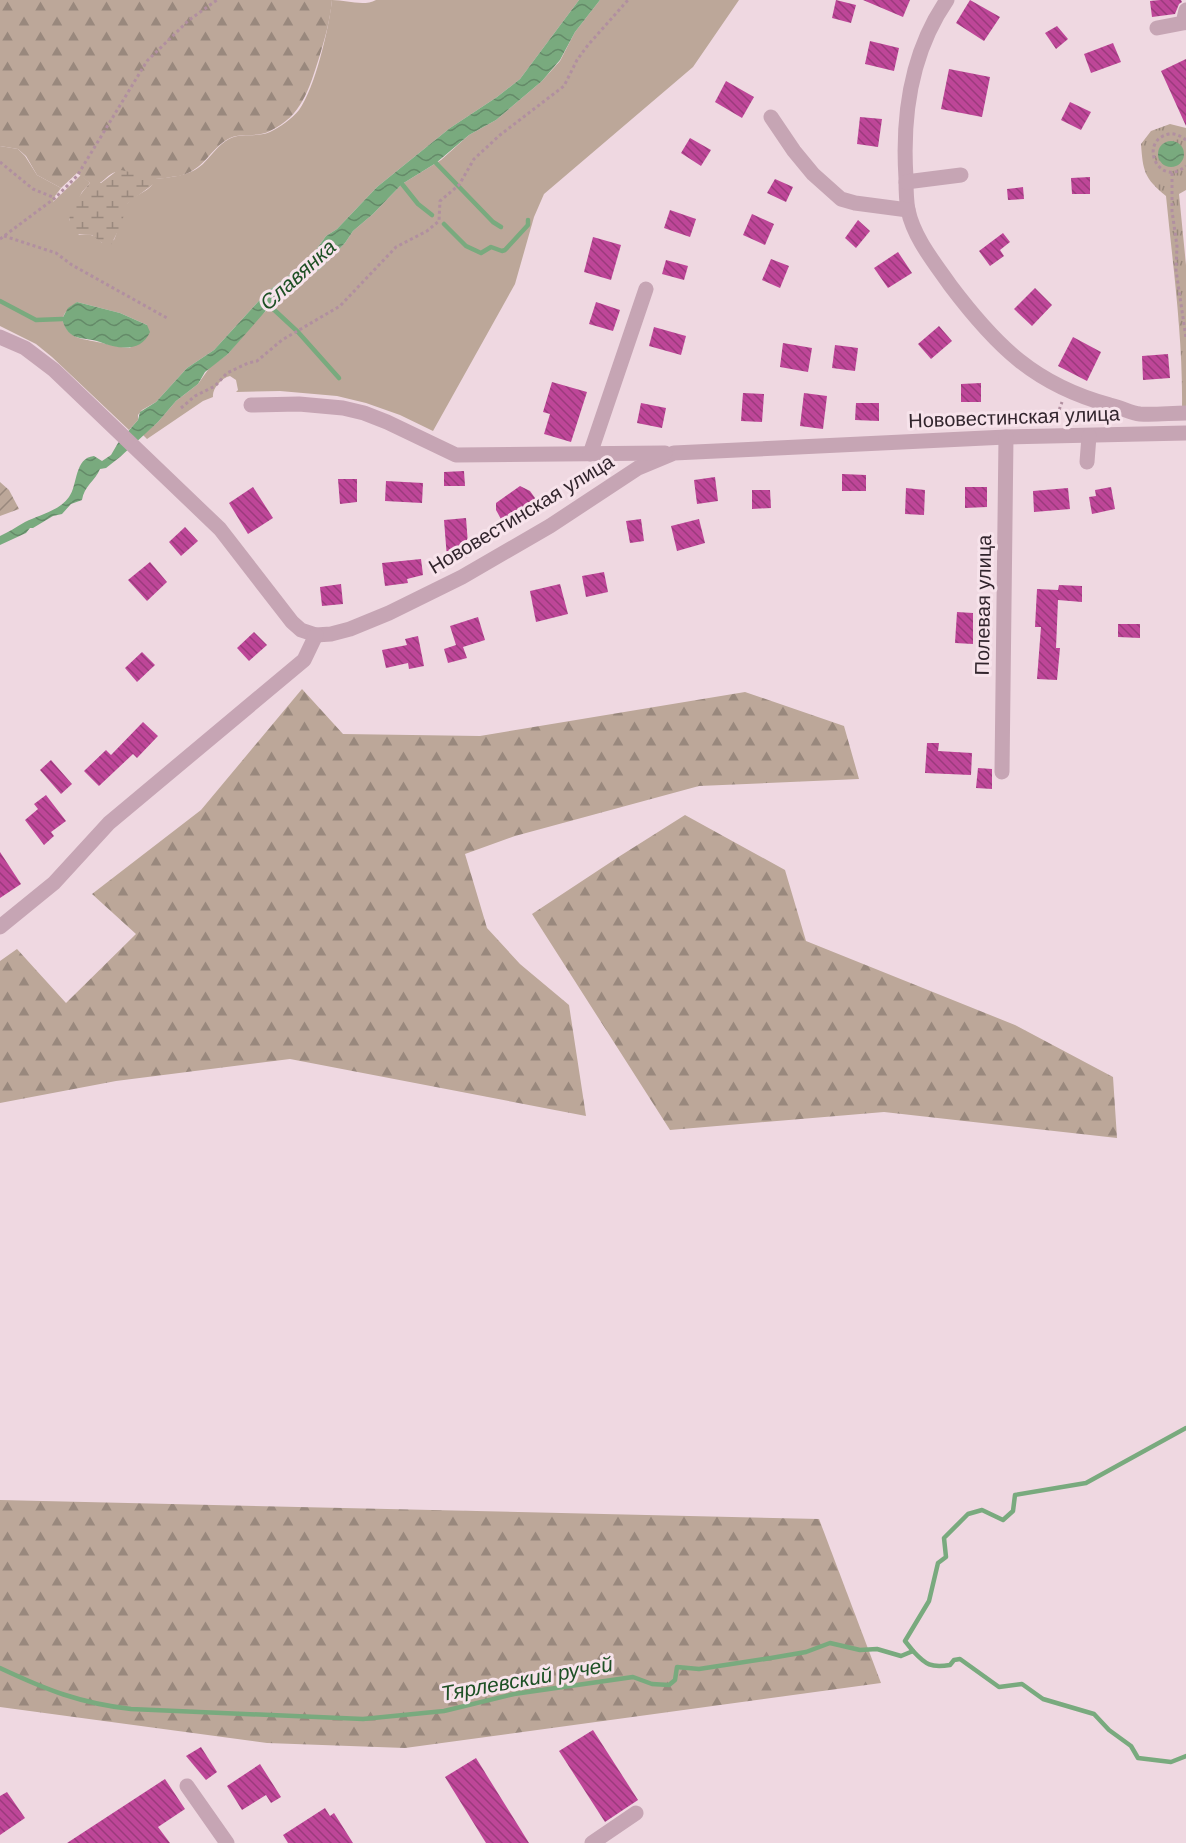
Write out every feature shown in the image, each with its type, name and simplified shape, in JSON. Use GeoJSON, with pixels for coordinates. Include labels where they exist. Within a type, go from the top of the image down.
{"type":"FeatureCollection","features":[{"type":"Feature","properties":{"kind":"street"},"geometry":{"type":"LineString","coordinates":[[947,0],[936,16],[911,81],[904,149],[908,210],[917,234],[932,260],[985,327],[1011,354],[1039,376],[1066,391],[1138,414],[1186,413]]}},
{"type":"Feature","properties":{"kind":"street"},"geometry":{"type":"LineString","coordinates":[[1157,28],[1184,23],[1186,10]]}},
{"type":"Feature","properties":{"kind":"street"},"geometry":{"type":"LineString","coordinates":[[771,117],[813,174],[841,198],[855,203],[908,210]]}},
{"type":"Feature","properties":{"kind":"street"},"geometry":{"type":"LineString","coordinates":[[906,182],[961,175]]}},
{"type":"Feature","properties":{"kind":"street"},"geometry":{"type":"LineString","coordinates":[[590,454],[646,289]]}},
{"type":"Feature","properties":{"kind":"street"},"geometry":{"type":"LineString","coordinates":[[0,337],[26,348],[41,358],[146,457],[220,529],[292,622],[301,630],[316,635],[304,660],[110,823],[54,883],[0,927]]}},
{"type":"Feature","properties":{"kind":"street"},"geometry":{"type":"LineString","coordinates":[[251,405],[299,404],[343,408],[387,422],[456,454],[674,453]]}},
{"type":"Feature","properties":{"kind":"street"},"geometry":{"type":"LineString","coordinates":[[1138,414],[1143,434]]}},
{"type":"Feature","properties":{"kind":"street","name":"Нововестинская улица"},"geometry":{"type":"LineString","coordinates":[[316,635],[350,629],[389,613],[462,577],[550,526],[638,468],[674,453],[1006,437],[1186,433]]}},
{"type":"Feature","properties":{"kind":"street"},"geometry":{"type":"LineString","coordinates":[[1088,462],[1089,436]]}},
{"type":"Feature","properties":{"kind":"street","name":"Полевая улица"},"geometry":{"type":"LineString","coordinates":[[1002,772],[1006,437]]}},
{"type":"Feature","properties":{"kind":"street"},"geometry":{"type":"LineString","coordinates":[[187,1786],[227,1843]]}},
{"type":"Feature","properties":{"kind":"street"},"geometry":{"type":"LineString","coordinates":[[592,1843],[636,1813]]}},
{"type":"Feature","properties":{"kind":"path"},"geometry":{"type":"LineString","coordinates":[[0,238],[55,198],[82,169],[147,61],[189,20],[218,0]]}},
{"type":"Feature","properties":{"kind":"path"},"geometry":{"type":"LineString","coordinates":[[181,408],[195,396],[215,386],[227,373],[257,361],[282,340],[340,306],[396,247],[427,231],[440,221],[441,201],[459,185],[474,159],[513,123],[543,104],[564,86],[581,54],[628,0]]}},
{"type":"Feature","properties":{"kind":"path"},"geometry":{"type":"LineString","coordinates":[[1186,140],[1172,134],[1162,136],[1153,149],[1155,161],[1160,168],[1172,172],[1186,166]]}},
{"type":"Feature","properties":{"kind":"path"},"geometry":{"type":"LineString","coordinates":[[0,162],[33,189],[55,198]]}},
{"type":"Feature","properties":{"kind":"path"},"geometry":{"type":"LineString","coordinates":[[1172,172],[1177,246],[1176,270],[1186,338]]}},
{"type":"Feature","properties":{"kind":"path"},"geometry":{"type":"LineString","coordinates":[[4,236],[56,253],[72,265],[167,318]]}},
{"type":"Feature","properties":{"kind":"path"},"geometry":{"type":"LineString","coordinates":[[1049,437],[1066,391]]}},
{"type":"Feature","properties":{"kind":"green space"},"geometry":{"type":"Polygon","coordinates":[[[0,0],[332,0],[325,36],[308,91],[290,118],[281,125],[265,133],[230,138],[217,147],[195,169],[179,176],[147,179],[126,172],[117,172],[98,184],[90,183],[77,173],[61,188],[37,175],[26,156],[18,149],[0,146],[0,0]]]}},
{"type":"Feature","properties":{"kind":"green space"},"geometry":{"type":"Polygon","coordinates":[[[332,0],[360,3],[376,0],[579,0],[520,79],[450,128],[377,187],[337,229],[326,236],[308,261],[268,291],[214,350],[187,368],[156,402],[142,410],[138,415],[138,420],[129,430],[36,344],[0,326],[0,146],[18,149],[37,175],[61,188],[53,202],[81,175],[90,183],[82,192],[69,220],[79,235],[92,235],[102,243],[114,240],[127,204],[147,190],[155,179],[192,171],[203,164],[225,141],[239,136],[270,132],[299,110],[316,73],[332,0]],[[77,302],[62,319],[71,334],[75,336],[130,348],[147,325],[120,313],[77,302]]]}},
{"type":"Feature","properties":{"kind":"green space"},"geometry":{"type":"Polygon","coordinates":[[[600,0],[739,0],[693,67],[544,194],[534,217],[515,284],[433,431],[400,415],[337,396],[280,391],[236,392],[238,390],[236,380],[230,376],[218,384],[213,397],[203,401],[147,439],[143,435],[176,401],[198,384],[210,367],[228,354],[259,317],[301,281],[320,269],[345,243],[353,231],[402,184],[441,160],[469,135],[496,120],[542,81],[560,61],[575,32],[600,0]]]}},
{"type":"Feature","properties":{"kind":"green space"},"geometry":{"type":"Polygon","coordinates":[[[1170,124],[1186,128],[1186,190],[1179,194],[1186,265],[1186,408],[1182,408],[1179,328],[1166,196],[1153,184],[1146,173],[1141,144],[1151,131],[1170,124]]]}},
{"type":"Feature","properties":{"kind":"green space"},"geometry":{"type":"Polygon","coordinates":[[[118,170],[155,179],[155,183],[128,203],[111,245],[106,246],[92,235],[74,234],[70,228],[70,215],[81,194],[90,183],[101,183],[118,170]]]}},
{"type":"Feature","properties":{"kind":"green space"},"geometry":{"type":"Polygon","coordinates":[[[0,482],[9,490],[19,509],[0,516],[0,482]]]}},
{"type":"Feature","properties":{"kind":"green space"},"geometry":{"type":"Polygon","coordinates":[[[302,689],[343,734],[480,736],[745,692],[844,726],[859,779],[699,786],[515,836],[465,854],[487,928],[520,964],[569,1005],[586,1116],[290,1059],[116,1081],[0,1103],[0,961],[17,949],[66,1003],[136,934],[92,894],[201,810],[302,689]]]}},
{"type":"Feature","properties":{"kind":"green space"},"geometry":{"type":"Polygon","coordinates":[[[685,815],[785,870],[806,941],[1015,1025],[1113,1077],[1117,1138],[884,1112],[670,1130],[532,914],[685,815]]]}},
{"type":"Feature","properties":{"kind":"green space"},"geometry":{"type":"Polygon","coordinates":[[[0,1500],[819,1519],[881,1683],[405,1748],[267,1743],[0,1707],[0,1500]]]}},
{"type":"Feature","properties":{"kind":"water","name":"Славянка"},"geometry":{"type":"Polygon","coordinates":[[[579,0],[600,0],[575,32],[560,60],[542,81],[496,120],[469,135],[436,163],[402,184],[353,231],[345,243],[320,269],[270,306],[228,354],[205,372],[198,384],[176,401],[158,422],[120,457],[106,468],[100,469],[85,491],[82,500],[71,504],[62,514],[53,516],[30,528],[26,533],[0,545],[0,536],[65,502],[72,492],[77,473],[83,462],[94,456],[102,461],[111,455],[138,420],[140,412],[156,402],[187,368],[214,350],[268,291],[308,261],[326,236],[337,229],[377,187],[450,128],[520,79],[579,0]]]}},
{"type":"Feature","properties":{"kind":"water"},"geometry":{"type":"Polygon","coordinates":[[[1171,141],[1180,145],[1184,154],[1180,163],[1171,167],[1162,163],[1158,154],[1162,145],[1171,141]]]}},
{"type":"Feature","properties":{"kind":"water"},"geometry":{"type":"Polygon","coordinates":[[[77,302],[120,313],[147,325],[150,332],[141,343],[128,348],[77,337],[68,332],[62,319],[68,308],[77,302]]]}},
{"type":"Feature","properties":{"kind":"building"},"geometry":{"type":"Polygon","coordinates":[[[836,0],[856,5],[851,23],[832,18],[836,0]]]}},
{"type":"Feature","properties":{"kind":"building"},"geometry":{"type":"Polygon","coordinates":[[[863,0],[910,0],[903,17],[863,0]]]}},
{"type":"Feature","properties":{"kind":"building"},"geometry":{"type":"Polygon","coordinates":[[[970,0],[1000,17],[984,41],[956,23],[970,0]]]}},
{"type":"Feature","properties":{"kind":"building"},"geometry":{"type":"Polygon","coordinates":[[[1181,0],[1182,2],[1175,14],[1152,17],[1150,1],[1181,0]]]}},
{"type":"Feature","properties":{"kind":"building"},"geometry":{"type":"Polygon","coordinates":[[[1057,26],[1068,39],[1056,49],[1045,33],[1057,26]]]}},
{"type":"Feature","properties":{"kind":"building"},"geometry":{"type":"Polygon","coordinates":[[[870,41],[899,48],[894,71],[865,64],[870,41]]]}},
{"type":"Feature","properties":{"kind":"building"},"geometry":{"type":"Polygon","coordinates":[[[1113,43],[1121,62],[1091,73],[1084,54],[1113,43]]]}},
{"type":"Feature","properties":{"kind":"building"},"geometry":{"type":"Polygon","coordinates":[[[1186,59],[1186,126],[1161,71],[1186,59]]]}},
{"type":"Feature","properties":{"kind":"building"},"geometry":{"type":"Polygon","coordinates":[[[949,69],[990,77],[982,117],[941,109],[949,69]]]}},
{"type":"Feature","properties":{"kind":"building"},"geometry":{"type":"Polygon","coordinates":[[[726,81],[754,97],[742,118],[715,102],[726,81]]]}},
{"type":"Feature","properties":{"kind":"building"},"geometry":{"type":"Polygon","coordinates":[[[1070,102],[1091,112],[1081,130],[1061,120],[1070,102]]]}},
{"type":"Feature","properties":{"kind":"building"},"geometry":{"type":"Polygon","coordinates":[[[860,117],[882,119],[878,147],[857,144],[860,117]]]}},
{"type":"Feature","properties":{"kind":"building"},"geometry":{"type":"Polygon","coordinates":[[[690,138],[711,150],[701,166],[681,153],[690,138]]]}},
{"type":"Feature","properties":{"kind":"building"},"geometry":{"type":"Polygon","coordinates":[[[1090,177],[1090,194],[1072,194],[1071,178],[1090,177]]]}},
{"type":"Feature","properties":{"kind":"building"},"geometry":{"type":"Polygon","coordinates":[[[775,179],[793,187],[786,202],[767,193],[775,179]]]}},
{"type":"Feature","properties":{"kind":"building"},"geometry":{"type":"Polygon","coordinates":[[[1023,187],[1024,199],[1008,200],[1007,189],[1023,187]]]}},
{"type":"Feature","properties":{"kind":"building"},"geometry":{"type":"Polygon","coordinates":[[[670,210],[696,219],[690,237],[664,228],[670,210]]]}},
{"type":"Feature","properties":{"kind":"building"},"geometry":{"type":"Polygon","coordinates":[[[752,214],[774,224],[765,245],[743,235],[752,214]]]}},
{"type":"Feature","properties":{"kind":"building"},"geometry":{"type":"Polygon","coordinates":[[[858,220],[870,231],[856,248],[845,238],[858,220]]]}},
{"type":"Feature","properties":{"kind":"building"},"geometry":{"type":"Polygon","coordinates":[[[1003,233],[1010,242],[1000,250],[1004,256],[990,266],[979,251],[1003,233]]]}},
{"type":"Feature","properties":{"kind":"building"},"geometry":{"type":"Polygon","coordinates":[[[593,237],[621,245],[611,280],[584,272],[593,237]]]}},
{"type":"Feature","properties":{"kind":"building"},"geometry":{"type":"Polygon","coordinates":[[[898,252],[912,273],[888,288],[874,268],[898,252]]]}},
{"type":"Feature","properties":{"kind":"building"},"geometry":{"type":"Polygon","coordinates":[[[771,259],[789,266],[780,288],[762,280],[771,259]]]}},
{"type":"Feature","properties":{"kind":"building"},"geometry":{"type":"Polygon","coordinates":[[[666,260],[688,266],[684,280],[662,274],[666,260]]]}},
{"type":"Feature","properties":{"kind":"building"},"geometry":{"type":"Polygon","coordinates":[[[1035,288],[1052,305],[1032,326],[1014,309],[1035,288]]]}},
{"type":"Feature","properties":{"kind":"building"},"geometry":{"type":"Polygon","coordinates":[[[596,302],[620,310],[613,331],[589,324],[596,302]]]}},
{"type":"Feature","properties":{"kind":"building"},"geometry":{"type":"Polygon","coordinates":[[[939,326],[952,341],[931,359],[918,344],[939,326]]]}},
{"type":"Feature","properties":{"kind":"building"},"geometry":{"type":"Polygon","coordinates":[[[654,327],[686,336],[681,355],[649,346],[654,327]]]}},
{"type":"Feature","properties":{"kind":"building"},"geometry":{"type":"Polygon","coordinates":[[[1073,337],[1101,352],[1087,381],[1058,366],[1073,337]]]}},
{"type":"Feature","properties":{"kind":"building"},"geometry":{"type":"Polygon","coordinates":[[[783,343],[812,348],[808,372],[780,367],[783,343]]]}},
{"type":"Feature","properties":{"kind":"building"},"geometry":{"type":"Polygon","coordinates":[[[835,345],[858,348],[855,371],[832,368],[835,345]]]}},
{"type":"Feature","properties":{"kind":"building"},"geometry":{"type":"Polygon","coordinates":[[[1168,354],[1170,378],[1143,380],[1142,356],[1168,354]]]}},
{"type":"Feature","properties":{"kind":"building"},"geometry":{"type":"Polygon","coordinates":[[[552,382],[587,392],[571,442],[544,434],[550,414],[543,412],[552,382]]]}},
{"type":"Feature","properties":{"kind":"building"},"geometry":{"type":"Polygon","coordinates":[[[981,383],[981,402],[961,402],[961,384],[981,383]]]}},
{"type":"Feature","properties":{"kind":"building"},"geometry":{"type":"Polygon","coordinates":[[[743,393],[764,394],[762,422],[741,421],[743,393]]]}},
{"type":"Feature","properties":{"kind":"building"},"geometry":{"type":"Polygon","coordinates":[[[804,393],[827,396],[823,429],[800,426],[804,393]]]}},
{"type":"Feature","properties":{"kind":"building"},"geometry":{"type":"Polygon","coordinates":[[[641,403],[666,408],[662,428],[637,423],[641,403]]]}},
{"type":"Feature","properties":{"kind":"building"},"geometry":{"type":"Polygon","coordinates":[[[856,403],[879,403],[879,421],[855,420],[856,403]]]}},
{"type":"Feature","properties":{"kind":"building"},"geometry":{"type":"Polygon","coordinates":[[[464,471],[465,486],[444,486],[444,472],[464,471]]]}},
{"type":"Feature","properties":{"kind":"building"},"geometry":{"type":"Polygon","coordinates":[[[842,474],[866,475],[866,491],[842,491],[842,474]]]}},
{"type":"Feature","properties":{"kind":"building"},"geometry":{"type":"Polygon","coordinates":[[[715,477],[718,501],[697,504],[694,480],[715,477]]]}},
{"type":"Feature","properties":{"kind":"building"},"geometry":{"type":"Polygon","coordinates":[[[338,479],[357,479],[357,502],[340,504],[338,479]]]}},
{"type":"Feature","properties":{"kind":"building"},"geometry":{"type":"Polygon","coordinates":[[[386,481],[423,483],[422,503],[385,501],[386,481]]]}},
{"type":"Feature","properties":{"kind":"building"},"geometry":{"type":"Polygon","coordinates":[[[520,486],[530,491],[535,498],[535,512],[512,529],[506,528],[496,510],[496,503],[520,486]]]}},
{"type":"Feature","properties":{"kind":"building"},"geometry":{"type":"Polygon","coordinates":[[[253,487],[273,518],[248,534],[229,503],[253,487]]]}},
{"type":"Feature","properties":{"kind":"building"},"geometry":{"type":"Polygon","coordinates":[[[965,487],[987,487],[987,507],[965,508],[965,487]]]}},
{"type":"Feature","properties":{"kind":"building"},"geometry":{"type":"Polygon","coordinates":[[[1111,487],[1115,509],[1092,514],[1089,497],[1096,496],[1095,490],[1111,487]]]}},
{"type":"Feature","properties":{"kind":"building"},"geometry":{"type":"Polygon","coordinates":[[[906,488],[925,490],[924,515],[905,514],[906,488]]]}},
{"type":"Feature","properties":{"kind":"building"},"geometry":{"type":"Polygon","coordinates":[[[1068,488],[1070,509],[1034,512],[1033,491],[1068,488]]]}},
{"type":"Feature","properties":{"kind":"building"},"geometry":{"type":"Polygon","coordinates":[[[752,490],[770,490],[771,508],[752,509],[752,490]]]}},
{"type":"Feature","properties":{"kind":"building"},"geometry":{"type":"Polygon","coordinates":[[[466,518],[469,557],[447,558],[444,520],[466,518]]]}},
{"type":"Feature","properties":{"kind":"building"},"geometry":{"type":"Polygon","coordinates":[[[641,519],[644,541],[630,543],[626,521],[641,519]]]}},
{"type":"Feature","properties":{"kind":"building"},"geometry":{"type":"Polygon","coordinates":[[[699,519],[705,543],[677,551],[671,526],[699,519]]]}},
{"type":"Feature","properties":{"kind":"building"},"geometry":{"type":"Polygon","coordinates":[[[185,527],[198,541],[181,556],[169,542],[185,527]]]}},
{"type":"Feature","properties":{"kind":"building"},"geometry":{"type":"Polygon","coordinates":[[[421,559],[423,575],[407,579],[408,583],[385,586],[382,563],[421,559]]]}},
{"type":"Feature","properties":{"kind":"building"},"geometry":{"type":"Polygon","coordinates":[[[150,562],[167,582],[147,601],[128,580],[150,562]]]}},
{"type":"Feature","properties":{"kind":"building"},"geometry":{"type":"Polygon","coordinates":[[[604,572],[608,592],[586,597],[582,576],[604,572]]]}},
{"type":"Feature","properties":{"kind":"building"},"geometry":{"type":"Polygon","coordinates":[[[341,584],[343,604],[322,606],[320,587],[341,584]]]}},
{"type":"Feature","properties":{"kind":"building"},"geometry":{"type":"Polygon","coordinates":[[[560,584],[568,614],[536,622],[530,591],[560,584]]]}},
{"type":"Feature","properties":{"kind":"building"},"geometry":{"type":"Polygon","coordinates":[[[1059,585],[1082,586],[1082,602],[1058,600],[1056,648],[1060,648],[1057,680],[1037,679],[1041,627],[1035,627],[1037,589],[1058,590],[1059,585]]]}},
{"type":"Feature","properties":{"kind":"building"},"geometry":{"type":"Polygon","coordinates":[[[957,612],[973,613],[973,644],[955,643],[957,612]]]}},
{"type":"Feature","properties":{"kind":"building"},"geometry":{"type":"Polygon","coordinates":[[[478,617],[485,640],[463,647],[467,658],[448,663],[444,649],[456,645],[450,626],[478,617]]]}},
{"type":"Feature","properties":{"kind":"building"},"geometry":{"type":"Polygon","coordinates":[[[1118,624],[1140,624],[1140,638],[1118,637],[1118,624]]]}},
{"type":"Feature","properties":{"kind":"building"},"geometry":{"type":"Polygon","coordinates":[[[254,632],[267,645],[249,661],[237,648],[254,632]]]}},
{"type":"Feature","properties":{"kind":"building"},"geometry":{"type":"Polygon","coordinates":[[[418,636],[424,666],[409,669],[408,663],[386,668],[382,650],[407,645],[405,639],[418,636]]]}},
{"type":"Feature","properties":{"kind":"building"},"geometry":{"type":"Polygon","coordinates":[[[142,652],[155,665],[137,682],[125,668],[142,652]]]}},
{"type":"Feature","properties":{"kind":"building"},"geometry":{"type":"Polygon","coordinates":[[[143,722],[158,736],[137,758],[133,754],[99,786],[84,771],[106,750],[111,755],[143,722]]]}},
{"type":"Feature","properties":{"kind":"building"},"geometry":{"type":"Polygon","coordinates":[[[927,743],[939,743],[938,751],[972,753],[971,775],[925,773],[927,743]]]}},
{"type":"Feature","properties":{"kind":"building"},"geometry":{"type":"Polygon","coordinates":[[[51,760],[72,784],[61,794],[40,770],[51,760]]]}},
{"type":"Feature","properties":{"kind":"building"},"geometry":{"type":"Polygon","coordinates":[[[978,768],[992,769],[992,789],[976,788],[978,768]]]}},
{"type":"Feature","properties":{"kind":"building"},"geometry":{"type":"Polygon","coordinates":[[[46,795],[66,821],[51,832],[54,836],[44,845],[25,820],[38,809],[34,804],[46,795]]]}},
{"type":"Feature","properties":{"kind":"building"},"geometry":{"type":"Polygon","coordinates":[[[0,852],[21,884],[0,898],[0,852]]]}},
{"type":"Feature","properties":{"kind":"building"},"geometry":{"type":"Polygon","coordinates":[[[593,1730],[638,1800],[605,1822],[559,1751],[593,1730]]]}},
{"type":"Feature","properties":{"kind":"building"},"geometry":{"type":"Polygon","coordinates":[[[201,1747],[217,1772],[206,1780],[186,1756],[201,1747]]]}},
{"type":"Feature","properties":{"kind":"building"},"geometry":{"type":"Polygon","coordinates":[[[476,1758],[529,1843],[486,1843],[445,1777],[476,1758]]]}},
{"type":"Feature","properties":{"kind":"building"},"geometry":{"type":"Polygon","coordinates":[[[260,1764],[281,1797],[271,1803],[266,1795],[242,1810],[227,1786],[260,1764]]]}},
{"type":"Feature","properties":{"kind":"building"},"geometry":{"type":"Polygon","coordinates":[[[165,1779],[185,1809],[158,1827],[170,1843],[67,1843],[165,1779]]]}},
{"type":"Feature","properties":{"kind":"building"},"geometry":{"type":"Polygon","coordinates":[[[7,1792],[25,1818],[0,1835],[0,1796],[7,1792]]]}},
{"type":"Feature","properties":{"kind":"building"},"geometry":{"type":"Polygon","coordinates":[[[325,1808],[330,1816],[334,1813],[353,1843],[288,1843],[283,1835],[325,1808]]]}},
{"type":"Feature","properties":{"kind":"waterway"},"geometry":{"type":"LineString","coordinates":[[436,163],[493,222],[501,227]]}},
{"type":"Feature","properties":{"kind":"waterway"},"geometry":{"type":"LineString","coordinates":[[402,184],[418,204],[432,215]]}},
{"type":"Feature","properties":{"kind":"waterway"},"geometry":{"type":"LineString","coordinates":[[444,224],[466,246],[481,253],[491,247],[505,250],[528,225],[528,220]]}},
{"type":"Feature","properties":{"kind":"waterway"},"geometry":{"type":"LineString","coordinates":[[0,301],[36,320],[62,319]]}},
{"type":"Feature","properties":{"kind":"waterway","name":"Славянка"},"geometry":{"type":"LineString","coordinates":[[270,306],[298,332],[339,378]]}},
{"type":"Feature","properties":{"kind":"waterway"},"geometry":{"type":"LineString","coordinates":[[913,1651],[905,1641],[929,1601],[938,1563],[946,1557],[944,1538],[968,1514],[982,1510],[1003,1520],[1013,1511],[1015,1495],[1086,1483],[1186,1428]]}},
{"type":"Feature","properties":{"kind":"waterway","name":"Тярлевский ручей"},"geometry":{"type":"LineString","coordinates":[[0,1668],[64,1694],[95,1703],[131,1709],[363,1719],[444,1711],[514,1694],[633,1677],[652,1684],[669,1685],[675,1680],[677,1667],[699,1669],[771,1658],[806,1652],[830,1643],[860,1650],[877,1649],[901,1656],[913,1651],[933,1666],[950,1665],[954,1660],[960,1659],[999,1687],[1022,1684],[1043,1699],[1094,1714],[1109,1730],[1131,1746],[1138,1758],[1171,1762],[1186,1756]]}}]}
